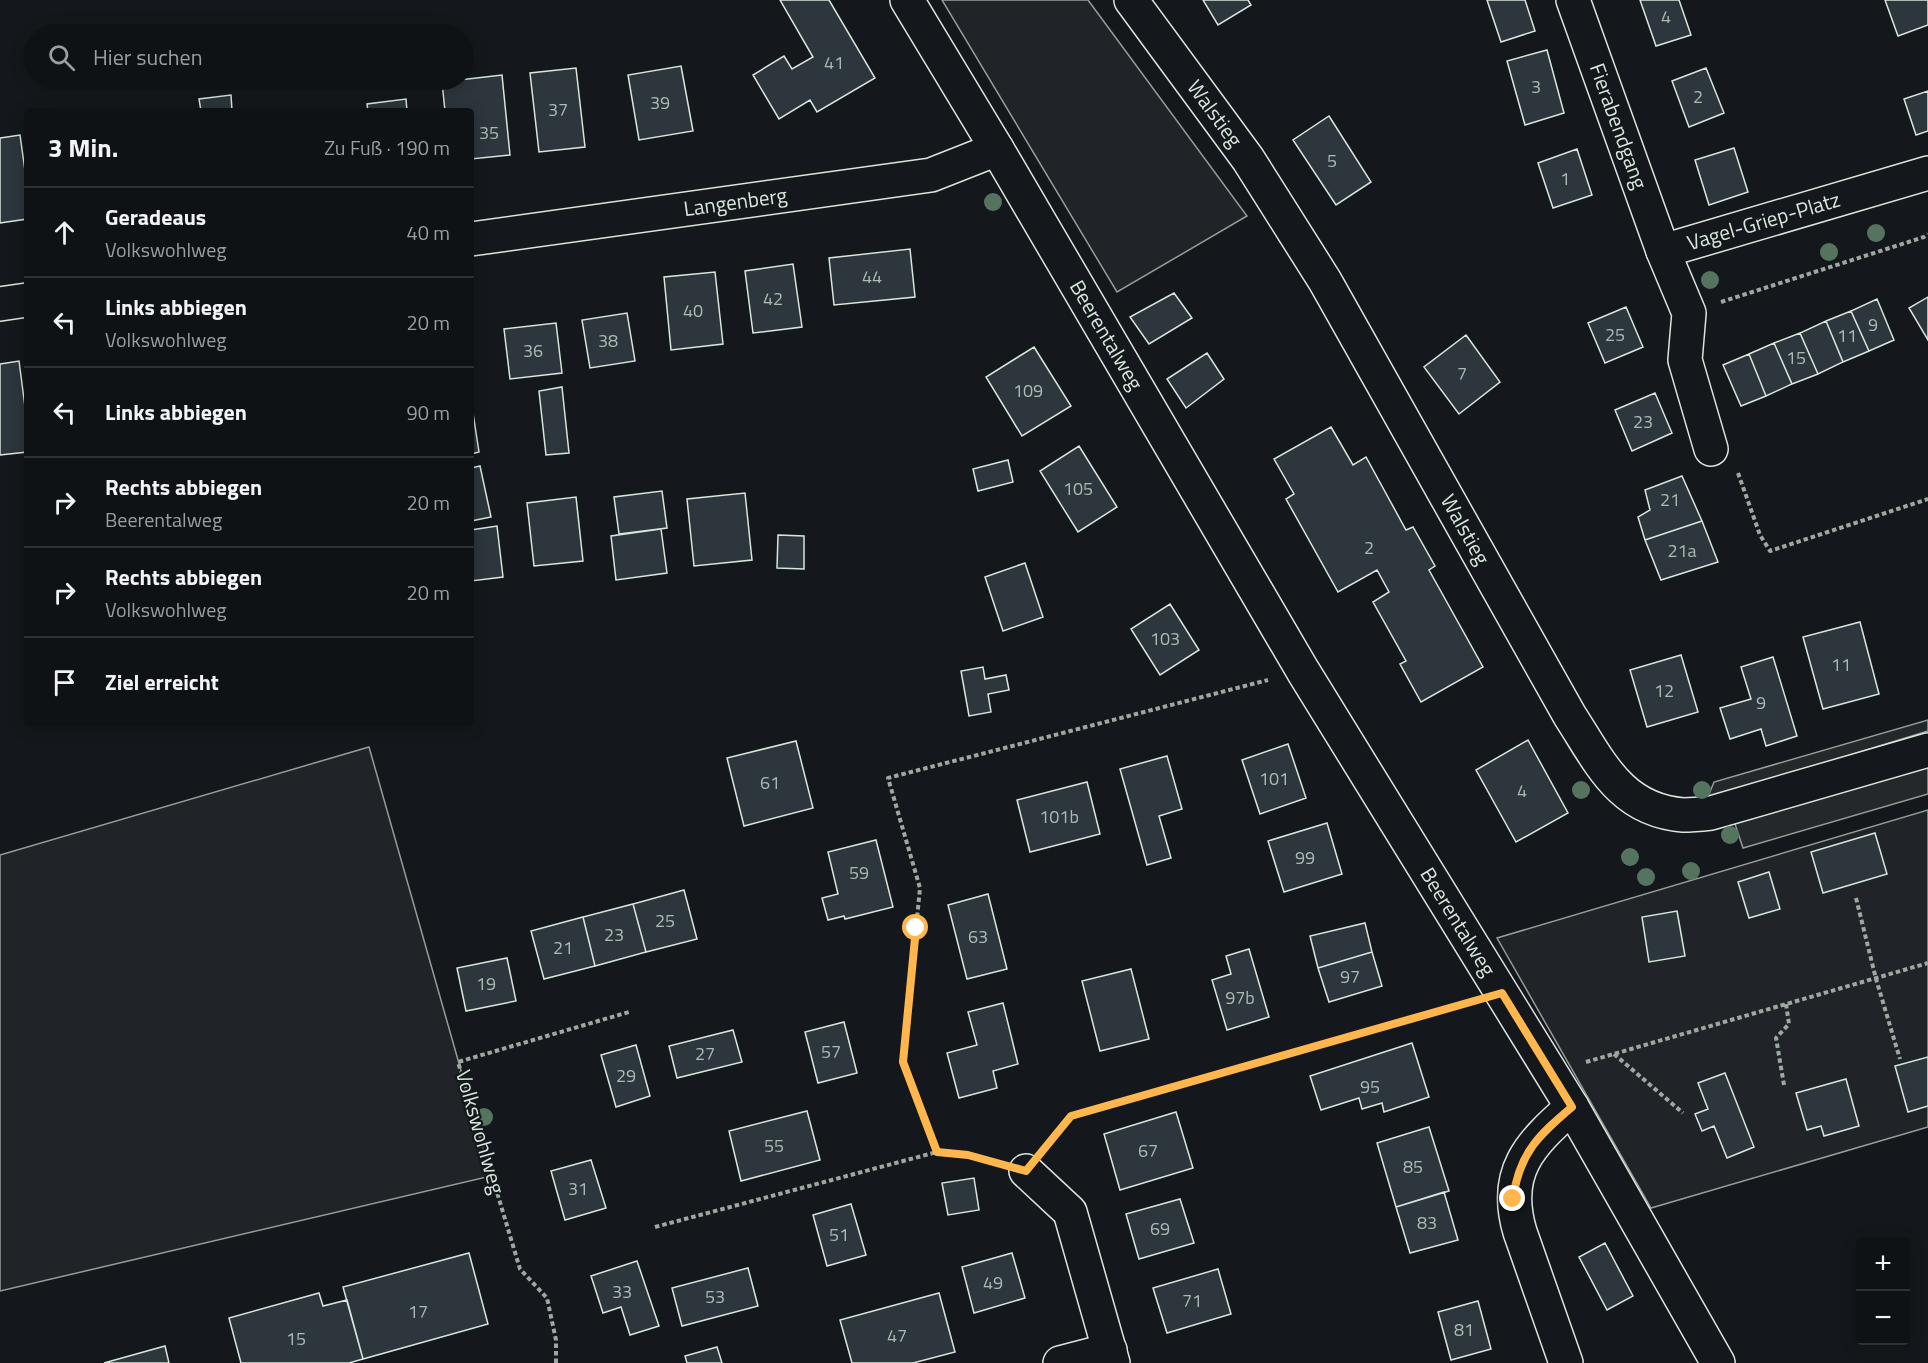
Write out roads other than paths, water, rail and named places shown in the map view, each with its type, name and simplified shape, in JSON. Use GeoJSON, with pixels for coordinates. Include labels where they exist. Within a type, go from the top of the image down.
{"type":"FeatureCollection","features":[{"type":"Feature","properties":{"kind":"street","name":"Beerentalweg"},"geometry":{"type":"LineString","coordinates":[[907,0],[1303,671],[1572,1107],[1718,1363]]}},
{"type":"Feature","properties":{"kind":"street","name":"Walstieg"},"geometry":{"type":"LineString","coordinates":[[1131,0],[1248,159],[1320,271],[1570,716],[1608,774],[1625,793],[1645,806],[1666,812],[1684,815],[1711,813],[1928,750]]}},
{"type":"Feature","properties":{"kind":"street","name":"Fierabendgang"},"geometry":{"type":"LineString","coordinates":[[1573,0],[1663,251]]}},
{"type":"Feature","properties":{"kind":"street","name":"Langenberg"},"geometry":{"type":"LineString","coordinates":[[474,239],[931,175],[997,149]]}},
{"type":"Feature","properties":{"kind":"street","name":"Vagel-Griep-Platz"},"geometry":{"type":"LineString","coordinates":[[1711,449],[1685,360],[1689,313],[1663,251],[1928,173]]}},
{"type":"Feature","properties":{"kind":"street"},"geometry":{"type":"LineString","coordinates":[[0,304],[24,300]]}},
{"type":"Feature","properties":{"kind":"street"},"geometry":{"type":"LineString","coordinates":[[1566,1363],[1520,1232],[1513,1199],[1520,1166],[1529,1150],[1538,1138],[1572,1107]]}},
{"type":"Feature","properties":{"kind":"street"},"geometry":{"type":"LineString","coordinates":[[1026,1171],[1070,1212],[1111,1356],[1060,1363]]}}]}
